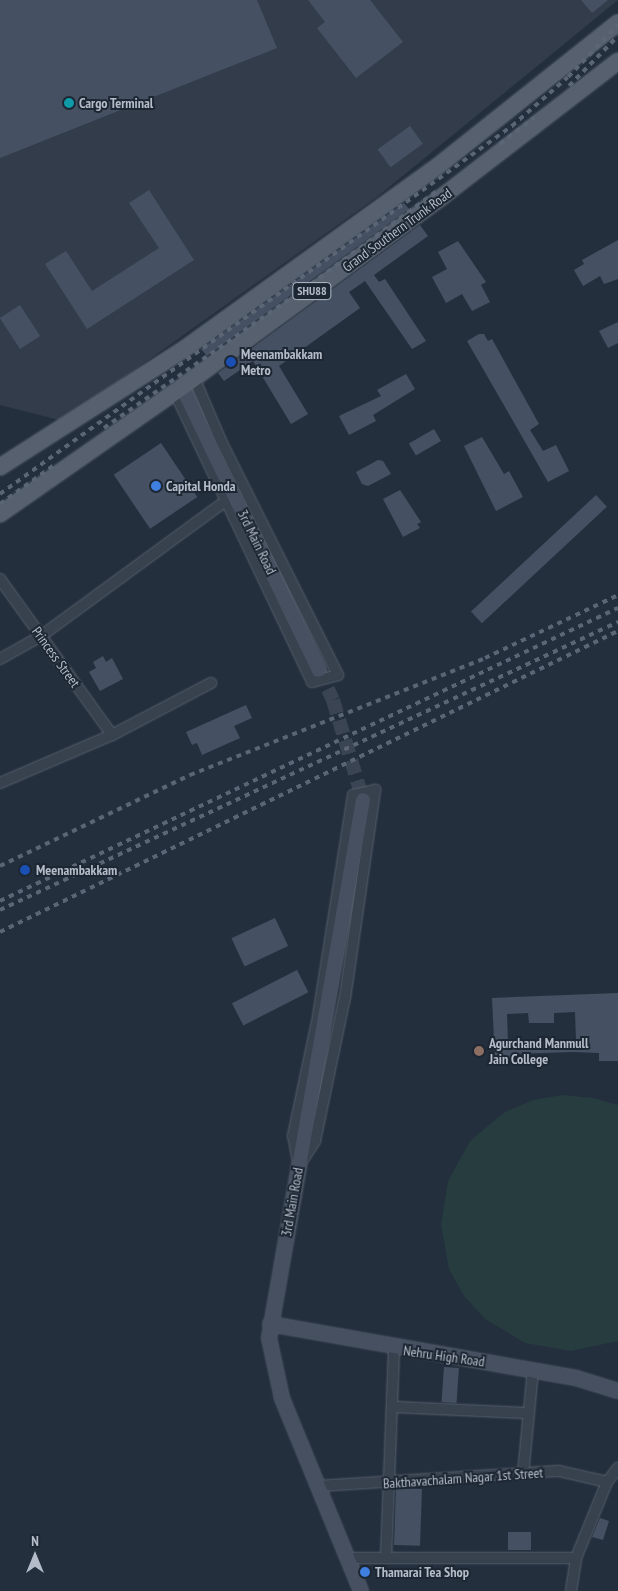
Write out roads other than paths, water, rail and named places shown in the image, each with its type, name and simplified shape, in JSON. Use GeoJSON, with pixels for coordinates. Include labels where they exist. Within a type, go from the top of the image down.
{"type":"FeatureCollection","features":[{"type":"Feature","properties":{"kind":"main road","name":"Grand Southern Trunk Road"},"geometry":{"type":"LineString","coordinates":[[0,467],[183,350],[438,166],[618,22]]}},
{"type":"Feature","properties":{"kind":"main road","name":"Grand Southern Trunk Road"},"geometry":{"type":"LineString","coordinates":[[0,514],[184,386],[443,196],[618,61]]}},
{"type":"Feature","properties":{"kind":"street"},"geometry":{"type":"LineString","coordinates":[[184,386],[221,441],[338,675],[312,682],[227,500],[184,386]]}},
{"type":"Feature","properties":{"kind":"street","name":"3rd Main Road"},"geometry":{"type":"LineString","coordinates":[[184,386],[320,670]]}},
{"type":"Feature","properties":{"kind":"street"},"geometry":{"type":"LineString","coordinates":[[0,659],[41,636],[227,500]]}},
{"type":"Feature","properties":{"kind":"street","name":"Princess Street"},"geometry":{"type":"LineString","coordinates":[[0,579],[112,735]]}},
{"type":"Feature","properties":{"kind":"street"},"geometry":{"type":"LineString","coordinates":[[0,783],[112,735],[212,683]]}},
{"type":"Feature","properties":{"kind":"street"},"geometry":{"type":"LineString","coordinates":[[375,790],[358,918],[335,1044],[315,1141],[299,1166],[293,1136],[318,1017],[353,795],[375,790]]}},
{"type":"Feature","properties":{"kind":"street","name":"3rd Main Road"},"geometry":{"type":"LineString","coordinates":[[361,1591],[282,1398],[272,1364],[270,1324],[363,800]]}},
{"type":"Feature","properties":{"kind":"street","name":"Nehru High Road"},"geometry":{"type":"LineString","coordinates":[[270,1324],[394,1349],[533,1371],[618,1391]]}},
{"type":"Feature","properties":{"kind":"street"},"geometry":{"type":"LineString","coordinates":[[386,1558],[387,1484],[394,1407],[394,1349]]}},
{"type":"Feature","properties":{"kind":"street"},"geometry":{"type":"LineString","coordinates":[[523,1474],[526,1413],[533,1371]]}},
{"type":"Feature","properties":{"kind":"street"},"geometry":{"type":"LineString","coordinates":[[394,1407],[526,1413]]}},
{"type":"Feature","properties":{"kind":"street"},"geometry":{"type":"LineString","coordinates":[[571,1591],[576,1558],[607,1482],[618,1468]]}},
{"type":"Feature","properties":{"kind":"street","name":"Bakthavachalam Nagar 1st Street"},"geometry":{"type":"LineString","coordinates":[[318,1486],[387,1484],[574,1472],[607,1482]]}},
{"type":"Feature","properties":{"kind":"street"},"geometry":{"type":"LineString","coordinates":[[349,1558],[576,1558]]}},
{"type":"Feature","properties":{"kind":"tunnel"},"geometry":{"type":"LineString","coordinates":[[319,670],[333,700],[363,800]]}},
{"type":"Feature","properties":{"kind":"railway"},"geometry":{"type":"LineString","coordinates":[[0,494],[512,126],[568,77],[618,25]]}},
{"type":"Feature","properties":{"kind":"railway"},"geometry":{"type":"LineString","coordinates":[[569,86],[618,36]]}},
{"type":"Feature","properties":{"kind":"railway"},"geometry":{"type":"LineString","coordinates":[[500,144],[534,118]]}},
{"type":"Feature","properties":{"kind":"railway"},"geometry":{"type":"LineString","coordinates":[[104,428],[311,284],[438,190]]}},
{"type":"Feature","properties":{"kind":"railway"},"geometry":{"type":"LineString","coordinates":[[0,504],[54,465]]}},
{"type":"Feature","properties":{"kind":"railway"},"geometry":{"type":"LineString","coordinates":[[0,866],[190,775],[485,658],[618,595]]}},
{"type":"Feature","properties":{"kind":"railway"},"geometry":{"type":"LineString","coordinates":[[0,901],[618,608]]}},
{"type":"Feature","properties":{"kind":"railway"},"geometry":{"type":"LineString","coordinates":[[0,910],[618,622]]}},
{"type":"Feature","properties":{"kind":"railway"},"geometry":{"type":"LineString","coordinates":[[0,932],[618,631]]}},
{"type":"Feature","properties":{"kind":"place","name":"Cargo Terminal"},"geometry":{"type":"Point","coordinates":[69,103]}},
{"type":"Feature","properties":{"kind":"place","name":"Meenambakkam Metro"},"geometry":{"type":"Point","coordinates":[231,362]}},
{"type":"Feature","properties":{"kind":"place","name":"Capital Honda"},"geometry":{"type":"Point","coordinates":[156,486]}},
{"type":"Feature","properties":{"kind":"place","name":"Meenambakkam"},"geometry":{"type":"Point","coordinates":[25,870]}},
{"type":"Feature","properties":{"kind":"place","name":"Agurchand Manmull Jain College"},"geometry":{"type":"Point","coordinates":[479,1051]}},
{"type":"Feature","properties":{"kind":"place","name":"Thamarai Tea Shop"},"geometry":{"type":"Point","coordinates":[365,1572]}}]}
